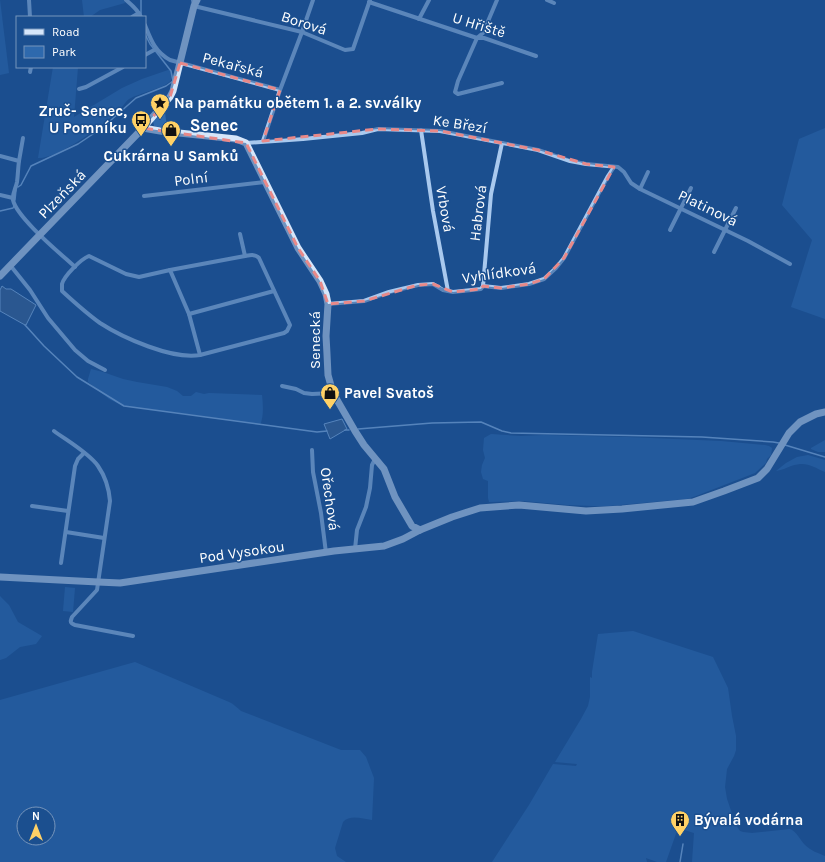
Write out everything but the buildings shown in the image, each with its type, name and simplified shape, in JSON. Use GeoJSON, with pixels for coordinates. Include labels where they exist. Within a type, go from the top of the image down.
{"type":"FeatureCollection","features":[{"type":"Feature","properties":{"kind":"street"},"geometry":{"type":"LineString","coordinates":[[29,0],[30,16]]}},
{"type":"Feature","properties":{"kind":"street"},"geometry":{"type":"LineString","coordinates":[[126,0],[140,15]]}},
{"type":"Feature","properties":{"kind":"street"},"geometry":{"type":"LineString","coordinates":[[263,141],[312,0]]}},
{"type":"Feature","properties":{"kind":"street"},"geometry":{"type":"LineString","coordinates":[[419,19],[422,16],[429,0]]}},
{"type":"Feature","properties":{"kind":"street"},"geometry":{"type":"LineString","coordinates":[[497,0],[483,33],[478,38],[458,81],[455,92],[458,94],[502,83]]}},
{"type":"Feature","properties":{"kind":"street"},"geometry":{"type":"LineString","coordinates":[[547,0],[554,3]]}},
{"type":"Feature","properties":{"kind":"street","name":"Borová"},"geometry":{"type":"LineString","coordinates":[[194,2],[302,32],[345,50],[352,49],[369,1]]}},
{"type":"Feature","properties":{"kind":"street","name":"U Hřiště"},"geometry":{"type":"LineString","coordinates":[[369,1],[419,19],[478,38],[484,38],[536,56]]}},
{"type":"Feature","properties":{"kind":"street","name":"Plzeňská"},"geometry":{"type":"LineString","coordinates":[[0,276],[143,128],[170,96],[173,91],[194,2]]}},
{"type":"Feature","properties":{"kind":"street"},"geometry":{"type":"LineString","coordinates":[[146,28],[156,49],[146,54]]}},
{"type":"Feature","properties":{"kind":"street","name":"Pekařská"},"geometry":{"type":"LineString","coordinates":[[156,49],[167,59],[280,90]]}},
{"type":"Feature","properties":{"kind":"street"},"geometry":{"type":"LineString","coordinates":[[30,72],[31,68]]}},
{"type":"Feature","properties":{"kind":"street"},"geometry":{"type":"LineString","coordinates":[[79,89],[86,87],[121,68]]}},
{"type":"Feature","properties":{"kind":"street"},"geometry":{"type":"LineString","coordinates":[[143,128],[236,139],[246,143]]}},
{"type":"Feature","properties":{"kind":"street","name":"Ke Březí"},"geometry":{"type":"LineString","coordinates":[[246,143],[362,133],[373,129],[440,131],[538,150],[570,161],[621,168]]}},
{"type":"Feature","properties":{"kind":"street","name":"Vrbová"},"geometry":{"type":"LineString","coordinates":[[421,130],[433,211],[448,291]]}},
{"type":"Feature","properties":{"kind":"street"},"geometry":{"type":"LineString","coordinates":[[23,138],[17,183],[13,198],[15,205],[18,211],[40,235],[75,267]]}},
{"type":"Feature","properties":{"kind":"street","name":"Senecká"},"geometry":{"type":"LineString","coordinates":[[246,143],[298,248],[320,281],[326,294],[328,304],[326,354],[328,375],[333,393],[354,431],[375,460],[384,469],[395,498],[412,526],[420,530]]}},
{"type":"Feature","properties":{"kind":"street","name":"Habrová"},"geometry":{"type":"LineString","coordinates":[[483,286],[491,194],[502,143]]}},
{"type":"Feature","properties":{"kind":"street"},"geometry":{"type":"LineString","coordinates":[[0,156],[19,161]]}},
{"type":"Feature","properties":{"kind":"street","name":"Vyhlídková"},"geometry":{"type":"LineString","coordinates":[[328,304],[364,301],[389,292],[418,285],[433,284],[453,292],[481,289],[483,286],[502,288],[529,284],[544,279],[564,258],[614,167]]}},
{"type":"Feature","properties":{"kind":"street","name":"Platinová"},"geometry":{"type":"LineString","coordinates":[[621,168],[631,183],[640,189],[725,230],[790,264]]}},
{"type":"Feature","properties":{"kind":"street"},"geometry":{"type":"LineString","coordinates":[[640,189],[648,172]]}},
{"type":"Feature","properties":{"kind":"street","name":"Polní"},"geometry":{"type":"LineString","coordinates":[[144,196],[265,182]]}},
{"type":"Feature","properties":{"kind":"street"},"geometry":{"type":"LineString","coordinates":[[670,230],[691,188]]}},
{"type":"Feature","properties":{"kind":"street"},"geometry":{"type":"LineString","coordinates":[[0,195],[13,198]]}},
{"type":"Feature","properties":{"kind":"street"},"geometry":{"type":"LineString","coordinates":[[714,252],[736,208]]}},
{"type":"Feature","properties":{"kind":"street"},"geometry":{"type":"LineString","coordinates":[[240,234],[245,256]]}},
{"type":"Feature","properties":{"kind":"street"},"geometry":{"type":"LineString","coordinates":[[254,255],[259,258],[290,325],[284,333],[200,355],[194,356],[178,354],[152,347],[124,336],[100,323],[62,291],[62,284],[67,277],[84,258],[89,256],[126,274],[139,277],[170,270],[254,255]]}},
{"type":"Feature","properties":{"kind":"street"},"geometry":{"type":"LineString","coordinates":[[10,265],[30,290],[48,318],[75,350],[88,361],[105,370]]}},
{"type":"Feature","properties":{"kind":"street"},"geometry":{"type":"LineString","coordinates":[[170,270],[189,314],[200,355]]}},
{"type":"Feature","properties":{"kind":"street"},"geometry":{"type":"LineString","coordinates":[[189,314],[274,291]]}},
{"type":"Feature","properties":{"kind":"street"},"geometry":{"type":"LineString","coordinates":[[282,386],[296,389],[304,393],[333,393]]}},
{"type":"Feature","properties":{"kind":"street","name":"Pod Vysokou"},"geometry":{"type":"LineString","coordinates":[[0,577],[120,583],[384,546],[452,517],[480,508],[519,505],[586,511],[693,502],[724,492],[758,478],[767,469],[789,433],[800,422],[816,414],[825,412]]}},
{"type":"Feature","properties":{"kind":"street"},"geometry":{"type":"LineString","coordinates":[[54,432],[84,453],[97,465],[103,474],[110,495],[96,590],[71,620],[71,623],[133,636]]}},
{"type":"Feature","properties":{"kind":"street","name":"Ořechová"},"geometry":{"type":"LineString","coordinates":[[312,450],[313,472],[321,513],[326,553]]}},
{"type":"Feature","properties":{"kind":"street"},"geometry":{"type":"LineString","coordinates":[[61,563],[75,466],[78,459],[84,453]]}},
{"type":"Feature","properties":{"kind":"street"},"geometry":{"type":"LineString","coordinates":[[355,549],[357,530],[366,507],[372,465],[375,460]]}},
{"type":"Feature","properties":{"kind":"street"},"geometry":{"type":"LineString","coordinates":[[32,506],[68,511]]}},
{"type":"Feature","properties":{"kind":"street"},"geometry":{"type":"LineString","coordinates":[[66,532],[104,538]]}},
{"type":"Feature","properties":{"kind":"highlighted area"},"geometry":{"type":"Polygon","coordinates":[[[180,63],[280,90],[263,141],[378,129],[440,131],[538,150],[586,164],[614,167],[564,258],[544,279],[529,284],[501,288],[483,286],[481,289],[453,292],[433,284],[418,285],[364,301],[328,304],[320,281],[298,248],[246,143],[143,128],[170,97],[180,63]]]}},
{"type":"Feature","properties":{"kind":"green space"},"geometry":{"type":"Polygon","coordinates":[[[0,0],[9,73],[0,75],[0,0]]]}},
{"type":"Feature","properties":{"kind":"green space"},"geometry":{"type":"Polygon","coordinates":[[[82,0],[124,0],[125,3],[100,10],[91,16],[84,16],[82,0]]]}},
{"type":"Feature","properties":{"kind":"green space"},"geometry":{"type":"Polygon","coordinates":[[[53,68],[78,68],[74,117],[122,88],[171,69],[171,80],[164,86],[129,99],[110,118],[68,148],[47,157],[38,158],[53,68]]]}},
{"type":"Feature","properties":{"kind":"green space"},"geometry":{"type":"Polygon","coordinates":[[[161,111],[165,112],[168,129],[154,126],[153,121],[161,111]]]}},
{"type":"Feature","properties":{"kind":"green space"},"geometry":{"type":"Polygon","coordinates":[[[825,128],[825,319],[791,307],[812,240],[782,205],[799,139],[825,128]]]}},
{"type":"Feature","properties":{"kind":"green space"},"geometry":{"type":"Polygon","coordinates":[[[91,369],[123,379],[167,387],[177,391],[183,396],[191,396],[196,392],[204,394],[262,395],[263,410],[261,422],[260,425],[123,406],[109,399],[88,382],[91,369]]]}},
{"type":"Feature","properties":{"kind":"green space"},"geometry":{"type":"Polygon","coordinates":[[[491,434],[721,441],[765,445],[772,448],[771,455],[767,459],[766,463],[755,473],[687,499],[609,506],[567,505],[523,501],[489,502],[488,481],[483,479],[481,472],[485,458],[483,450],[484,438],[491,434]]]}},
{"type":"Feature","properties":{"kind":"green space"},"geometry":{"type":"Polygon","coordinates":[[[825,440],[825,452],[818,452],[811,449],[811,448],[825,440]]]}},
{"type":"Feature","properties":{"kind":"green space"},"geometry":{"type":"Polygon","coordinates":[[[808,455],[825,460],[825,472],[805,464],[791,466],[776,471],[797,457],[808,455]]]}},
{"type":"Feature","properties":{"kind":"green space"},"geometry":{"type":"Polygon","coordinates":[[[65,587],[75,588],[73,612],[63,611],[65,587]]]}},
{"type":"Feature","properties":{"kind":"green space"},"geometry":{"type":"Polygon","coordinates":[[[0,596],[9,605],[18,622],[42,636],[36,644],[20,647],[6,658],[0,660],[0,596]]]}},
{"type":"Feature","properties":{"kind":"green space"},"geometry":{"type":"Polygon","coordinates":[[[633,631],[713,657],[728,688],[736,736],[736,750],[727,769],[725,787],[727,799],[736,825],[740,831],[752,833],[790,829],[795,832],[807,847],[825,856],[825,862],[692,862],[694,833],[678,828],[666,862],[657,862],[646,858],[647,862],[492,862],[529,805],[553,764],[576,766],[577,764],[555,762],[588,706],[590,697],[590,677],[592,678],[598,634],[633,631]]]}},
{"type":"Feature","properties":{"kind":"green space"},"geometry":{"type":"Polygon","coordinates":[[[135,662],[229,702],[241,711],[341,750],[360,750],[366,757],[374,778],[372,820],[349,818],[343,822],[335,848],[337,856],[346,862],[0,862],[0,700],[135,662]]]}},
{"type":"Feature","properties":{"kind":"shaded area"},"geometry":{"type":"Polygon","coordinates":[[[2,286],[6,289],[11,289],[36,305],[26,325],[0,311],[0,290],[2,286]]]}},
{"type":"Feature","properties":{"kind":"shaded area"},"geometry":{"type":"Polygon","coordinates":[[[342,419],[347,429],[330,439],[324,424],[342,419]]]}},
{"type":"Feature","properties":{"kind":"waterway"},"geometry":{"type":"LineString","coordinates":[[141,0],[141,14]]}},
{"type":"Feature","properties":{"kind":"waterway"},"geometry":{"type":"LineString","coordinates":[[18,187],[21,185],[31,166],[78,144],[102,128],[136,98],[166,86],[173,81],[171,71],[150,44],[146,36]]}},
{"type":"Feature","properties":{"kind":"waterway"},"geometry":{"type":"LineString","coordinates":[[15,200],[16,190]]}},
{"type":"Feature","properties":{"kind":"waterway"},"geometry":{"type":"LineString","coordinates":[[0,211],[13,208],[14,206]]}},
{"type":"Feature","properties":{"kind":"waterway"},"geometry":{"type":"LineString","coordinates":[[25,325],[44,346],[77,377],[124,406],[317,432],[327,431]]}},
{"type":"Feature","properties":{"kind":"waterway"},"geometry":{"type":"LineString","coordinates":[[358,429],[432,423],[481,422],[502,431],[511,433],[702,437],[779,443]]}},
{"type":"Feature","properties":{"kind":"waterway"},"geometry":{"type":"LineString","coordinates":[[785,445],[825,457]]}},
{"type":"Feature","properties":{"kind":"waterway"},"geometry":{"type":"LineString","coordinates":[[680,862],[683,844]]}},
{"type":"Feature","properties":{"kind":"place","name":"Na památku obětem 1. a 2. sv.války"},"geometry":{"type":"Point","coordinates":[160,120]}},
{"type":"Feature","properties":{"kind":"place","name":"Zruč- Senec, U Pomníku"},"geometry":{"type":"Point","coordinates":[141,137]}},
{"type":"Feature","properties":{"kind":"place","name":"Cukrárna U Samků"},"geometry":{"type":"Point","coordinates":[171,147]}},
{"type":"Feature","properties":{"kind":"place","name":"Pavel Svatoš"},"geometry":{"type":"Point","coordinates":[330,410]}},
{"type":"Feature","properties":{"kind":"place","name":"Bývalá vodárna"},"geometry":{"type":"Point","coordinates":[680,837]}},
{"type":"Feature","properties":{"kind":"district","name":"Senec"},"geometry":{"type":"Point","coordinates":[214,125]}}]}
